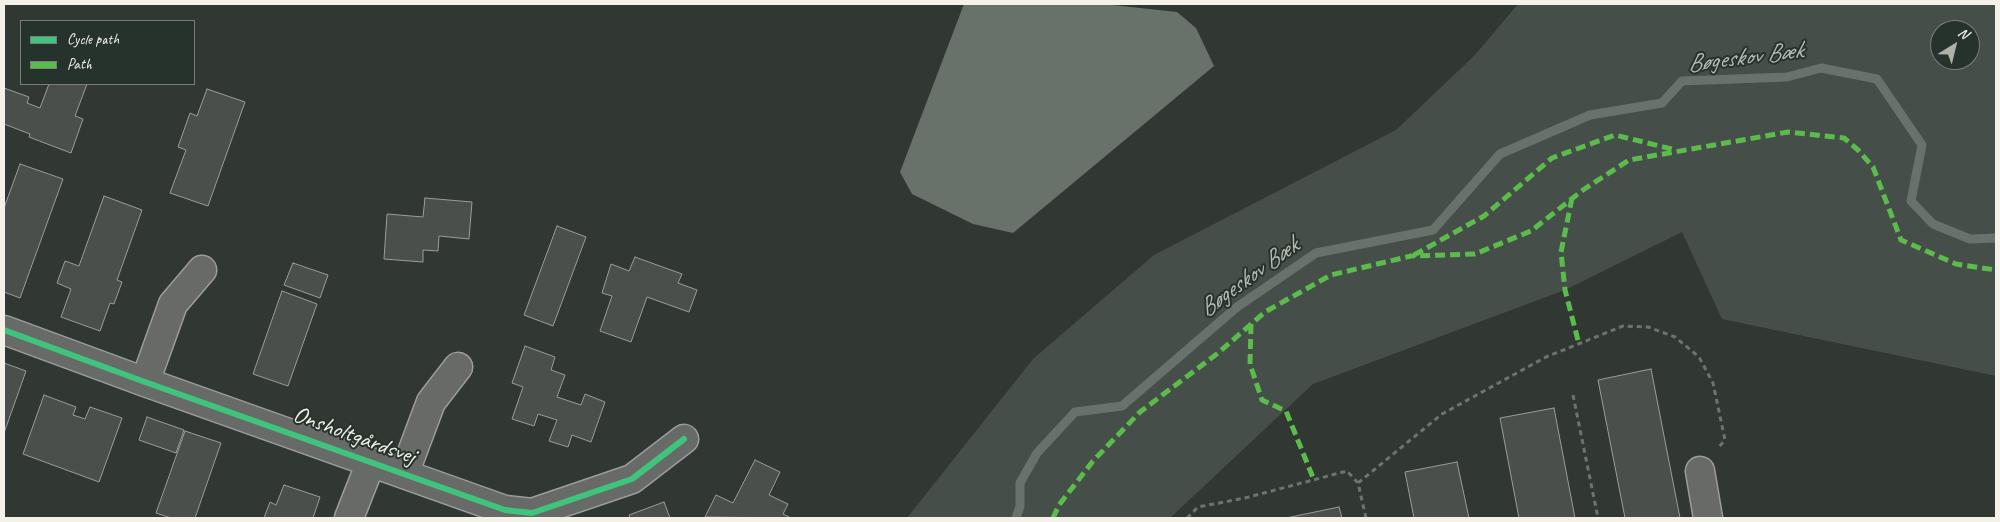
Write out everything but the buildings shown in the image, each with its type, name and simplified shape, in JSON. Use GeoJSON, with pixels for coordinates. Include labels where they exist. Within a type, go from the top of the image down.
{"type":"FeatureCollection","features":[{"type":"Feature","properties":{"kind":"street"},"geometry":{"type":"LineString","coordinates":[[145,382],[173,304],[202,270]]}},
{"type":"Feature","properties":{"kind":"street","name":"Onsholtgårdsvej"},"geometry":{"type":"LineString","coordinates":[[4,330],[505,510],[532,513],[632,479],[684,439]]}},
{"type":"Feature","properties":{"kind":"street","name":"Onsholtgårdsvej"},"geometry":{"type":"LineString","coordinates":[[404,474],[431,402],[458,368]]}},
{"type":"Feature","properties":{"kind":"street","name":"Onsholtgårdsvej"},"geometry":{"type":"LineString","coordinates":[[350,518],[371,462]]}},
{"type":"Feature","properties":{"kind":"street"},"geometry":{"type":"LineString","coordinates":[[1700,471],[1708,518]]}},
{"type":"Feature","properties":{"kind":"path"},"geometry":{"type":"LineString","coordinates":[[1358,483],[1442,414],[1546,357],[1623,326],[1648,327],[1675,338],[1699,357],[1714,382],[1725,440],[1700,471]]}},
{"type":"Feature","properties":{"kind":"path"},"geometry":{"type":"LineString","coordinates":[[1573,394],[1598,518]]}},
{"type":"Feature","properties":{"kind":"path"},"geometry":{"type":"LineString","coordinates":[[1187,518],[1198,507],[1245,498],[1347,471],[1358,483],[1366,518]]}},
{"type":"Feature","properties":{"kind":"shaded area"},"geometry":{"type":"Polygon","coordinates":[[[964,4],[1103,4],[1177,12],[1196,28],[1214,66],[1013,233],[973,224],[912,194],[900,172],[964,4]]]}},
{"type":"Feature","properties":{"kind":"shaded area"},"geometry":{"type":"Polygon","coordinates":[[[1518,4],[1996,4],[1996,376],[1722,319],[1682,232],[1565,290],[1313,384],[1170,518],[907,518],[1033,359],[1154,255],[1396,130],[1475,55],[1518,4]]]}},
{"type":"Feature","properties":{"kind":"waterway","name":"Bøgeskov Bæk"},"geometry":{"type":"LineString","coordinates":[[1016,518],[1020,506],[1020,483],[1037,453],[1075,412],[1122,406],[1237,307],[1316,253],[1433,230],[1500,154],[1590,115],[1662,103],[1682,81],[1787,77],[1821,68],[1877,79],[1922,145],[1911,201],[1933,224],[1970,239],[1996,238]]}},
{"type":"Feature","properties":{"kind":"marked path"},"geometry":{"type":"LineString","coordinates":[[1053,518],[1059,505],[1093,461],[1140,412],[1218,353],[1265,312],[1331,275],[1411,256],[1475,254],[1531,231],[1583,190],[1629,160],[1788,132],[1844,138],[1873,167],[1901,240],[1956,264],[1996,270]]}},
{"type":"Feature","properties":{"kind":"marked path"},"geometry":{"type":"LineString","coordinates":[[1414,255],[1484,216],[1552,158],[1615,135],[1676,150]]}},
{"type":"Feature","properties":{"kind":"marked path"},"geometry":{"type":"LineString","coordinates":[[1572,198],[1561,252],[1565,290],[1579,344]]}},
{"type":"Feature","properties":{"kind":"marked path"},"geometry":{"type":"LineString","coordinates":[[1251,324],[1250,364],[1262,400],[1286,411],[1314,480]]}},
{"type":"Feature","properties":{"kind":"cycle path"},"geometry":{"type":"LineString","coordinates":[[4,330],[505,510],[532,513],[632,479],[684,439]]}}]}
